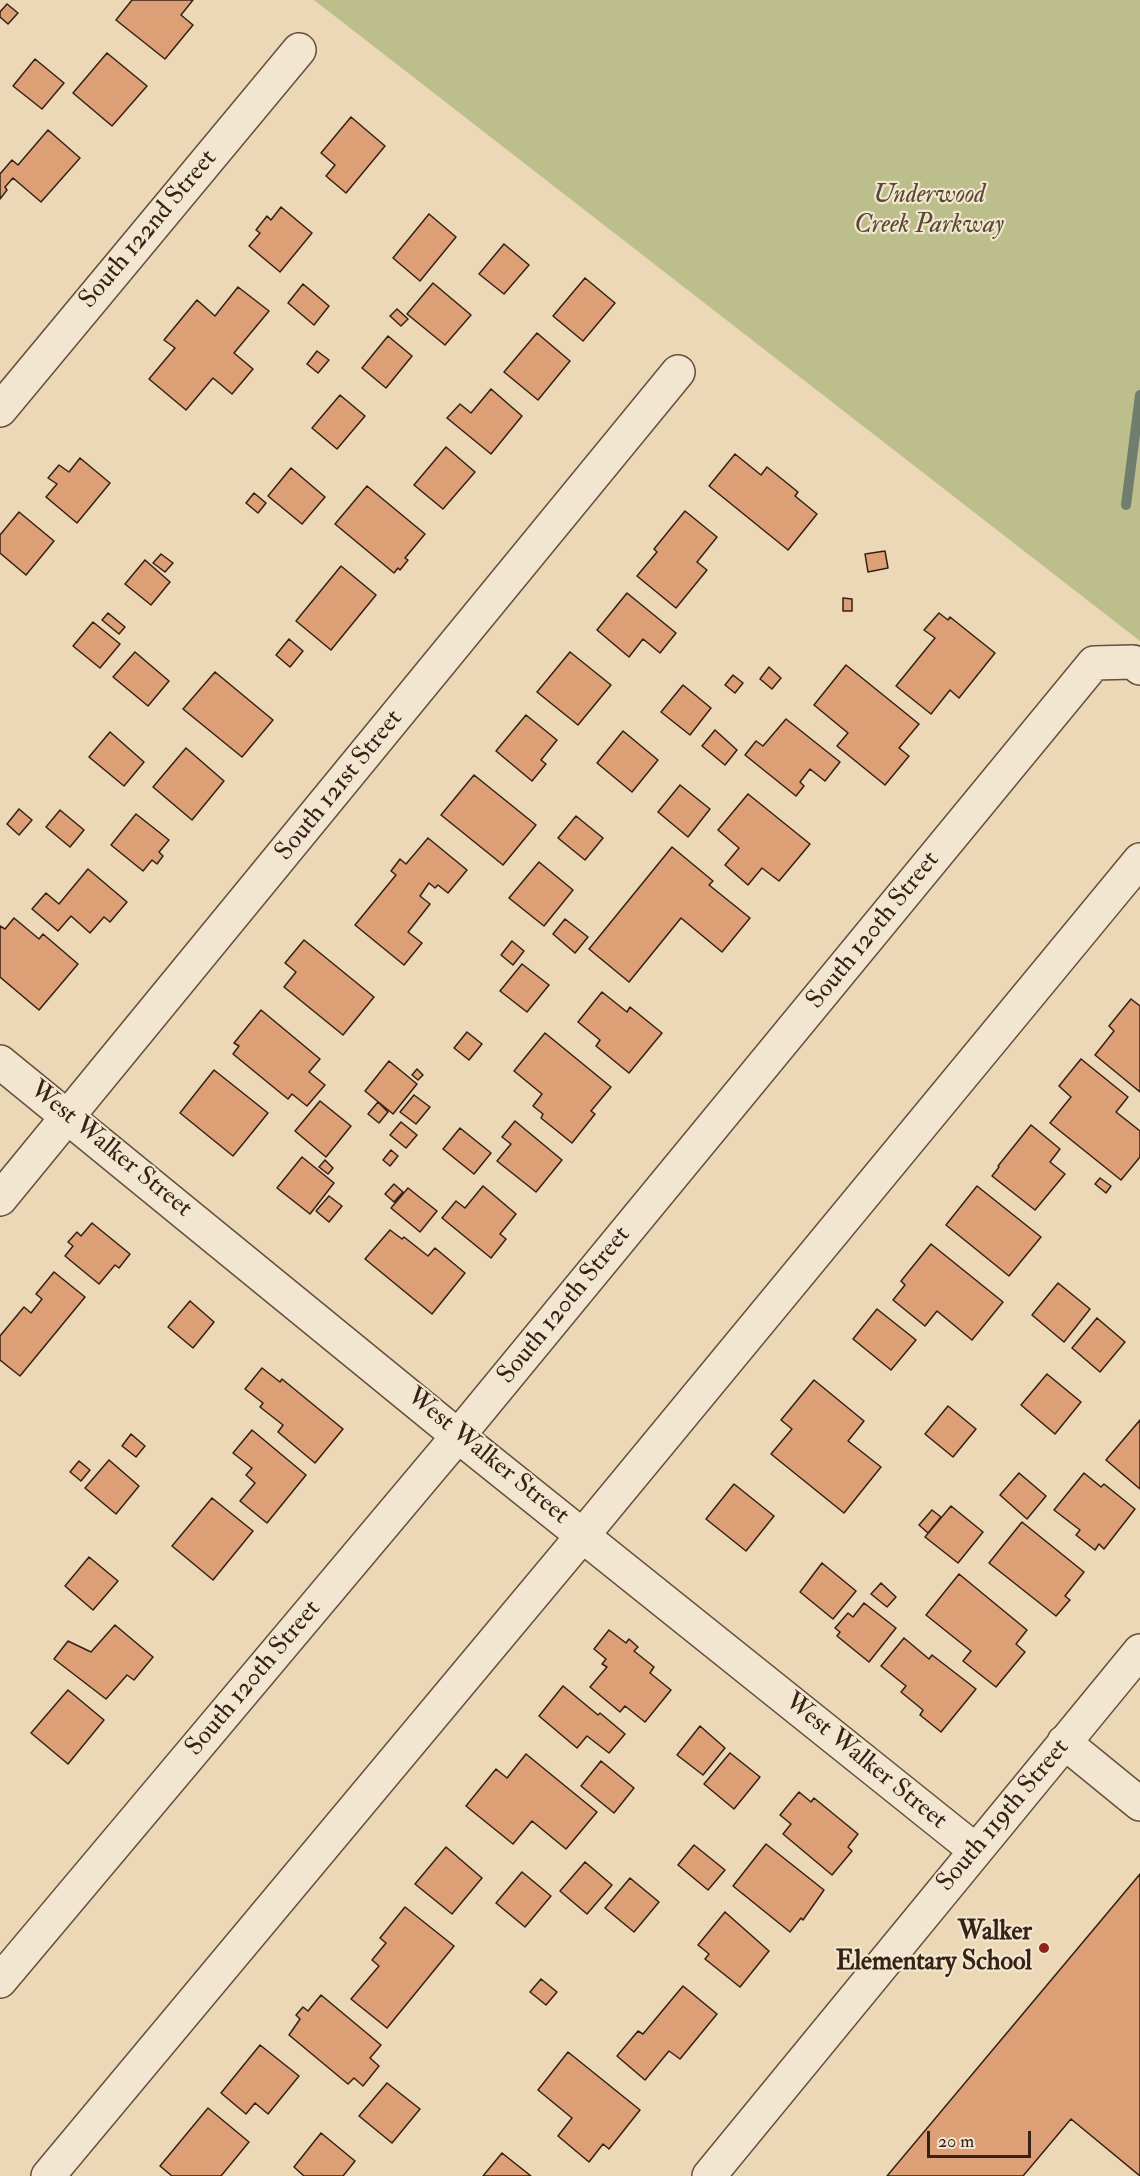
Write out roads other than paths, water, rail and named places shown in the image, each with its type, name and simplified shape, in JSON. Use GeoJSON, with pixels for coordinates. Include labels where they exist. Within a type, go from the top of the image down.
{"type":"FeatureCollection","features":[{"type":"Feature","properties":{"kind":"street","name":"South 122nd Street"},"geometry":{"type":"LineString","coordinates":[[0,410],[298,50]]}},
{"type":"Feature","properties":{"kind":"street","name":"South 121st Street"},"geometry":{"type":"LineString","coordinates":[[0,1199],[678,372]]}},
{"type":"Feature","properties":{"kind":"street","name":"South 120th Street"},"geometry":{"type":"LineString","coordinates":[[0,1981],[458,1436],[1094,663],[1133,662],[1140,668]]}},
{"type":"Feature","properties":{"kind":"street"},"geometry":{"type":"LineString","coordinates":[[48,2176],[1140,860]]}},
{"type":"Feature","properties":{"kind":"street","name":"West Walker Street"},"geometry":{"type":"LineString","coordinates":[[0,1062],[458,1436],[975,1850]]}},
{"type":"Feature","properties":{"kind":"street","name":"South 119th Street"},"geometry":{"type":"LineString","coordinates":[[709,2176],[1140,1651]]}},
{"type":"Feature","properties":{"kind":"street"},"geometry":{"type":"LineString","coordinates":[[1065,1742],[1140,1804]]}},
{"type":"Feature","properties":{"kind":"waterway"},"geometry":{"type":"LineString","coordinates":[[1126,505],[1140,395]]}},
{"type":"Feature","properties":{"kind":"place","name":"Walker Elementary School"},"geometry":{"type":"Point","coordinates":[1044,1948]}},
{"type":"Feature","properties":{"kind":"park label","name":"Underwood Creek Parkway"},"geometry":{"type":"Point","coordinates":[929,211]}}]}
